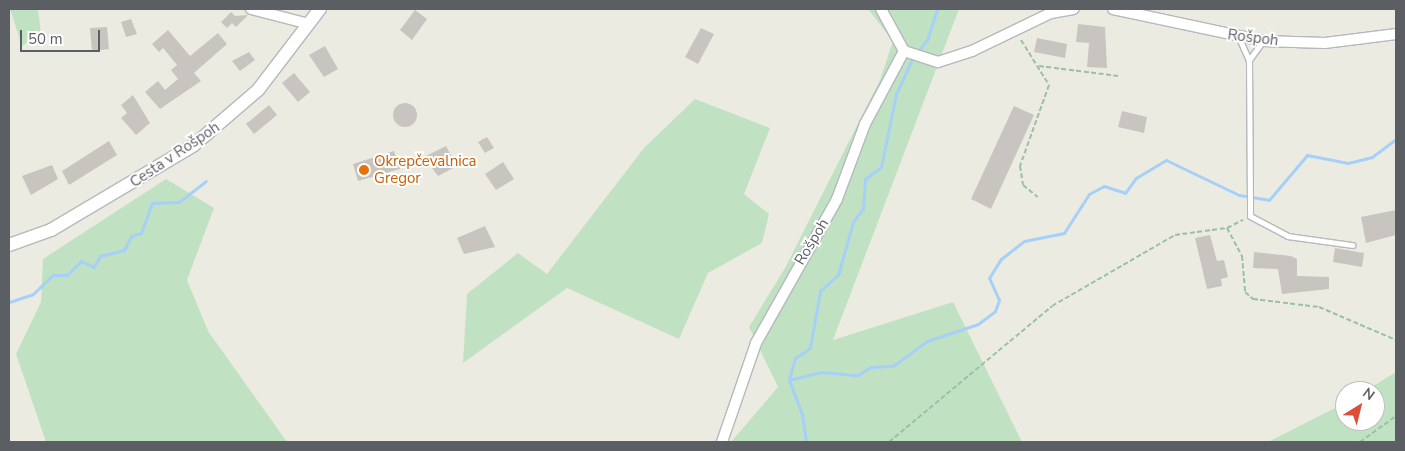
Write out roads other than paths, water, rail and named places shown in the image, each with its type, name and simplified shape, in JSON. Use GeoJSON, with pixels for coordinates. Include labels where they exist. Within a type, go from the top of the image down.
{"type":"FeatureCollection","features":[{"type":"Feature","properties":{"kind":"street"},"geometry":{"type":"LineString","coordinates":[[251,9],[309,24]]}},
{"type":"Feature","properties":{"kind":"street","name":"Cesta v Rošpoh"},"geometry":{"type":"LineString","coordinates":[[9,245],[51,230],[194,145],[258,90],[320,9]]}},
{"type":"Feature","properties":{"kind":"street"},"geometry":{"type":"LineString","coordinates":[[881,9],[907,53],[922,59],[938,62],[959,57],[1051,13],[1074,9]]}},
{"type":"Feature","properties":{"kind":"street","name":"Rošpoh"},"geometry":{"type":"LineString","coordinates":[[1113,9],[1239,38],[1263,41],[1325,43],[1396,34]]}},
{"type":"Feature","properties":{"kind":"street","name":"Rošpoh"},"geometry":{"type":"LineString","coordinates":[[722,442],[756,343],[837,199],[865,124],[907,53]]}},
{"type":"Feature","properties":{"kind":"lane"},"geometry":{"type":"LineString","coordinates":[[1239,38],[1249,60],[1250,216],[1288,236],[1352,245]]}},
{"type":"Feature","properties":{"kind":"lane"},"geometry":{"type":"LineString","coordinates":[[1249,60],[1263,41]]}},
{"type":"Feature","properties":{"kind":"waterway"},"geometry":{"type":"LineString","coordinates":[[917,52],[927,40],[937,9]]}},
{"type":"Feature","properties":{"kind":"waterway"},"geometry":{"type":"LineString","coordinates":[[806,442],[802,414],[789,380],[795,358],[810,348],[820,291],[838,275],[853,222],[863,208],[865,179],[881,167],[896,94],[913,57]]}},
{"type":"Feature","properties":{"kind":"waterway"},"geometry":{"type":"LineString","coordinates":[[789,380],[822,372],[858,375],[871,367],[893,366],[927,341],[978,324],[995,311],[999,300],[989,278],[1001,259],[1024,241],[1064,233],[1089,194],[1104,186],[1125,193],[1136,178],[1166,160],[1239,195],[1269,200],[1307,155],[1348,163],[1372,157],[1396,139]]}},
{"type":"Feature","properties":{"kind":"waterway"},"geometry":{"type":"LineString","coordinates":[[9,302],[33,294],[53,275],[67,275],[81,261],[94,267],[100,256],[124,250],[131,236],[141,233],[152,203],[179,202],[206,181]]}},
{"type":"Feature","properties":{"kind":"place","name":"Okrepčevalnica Gregor"},"geometry":{"type":"Point","coordinates":[364,170]}}]}
